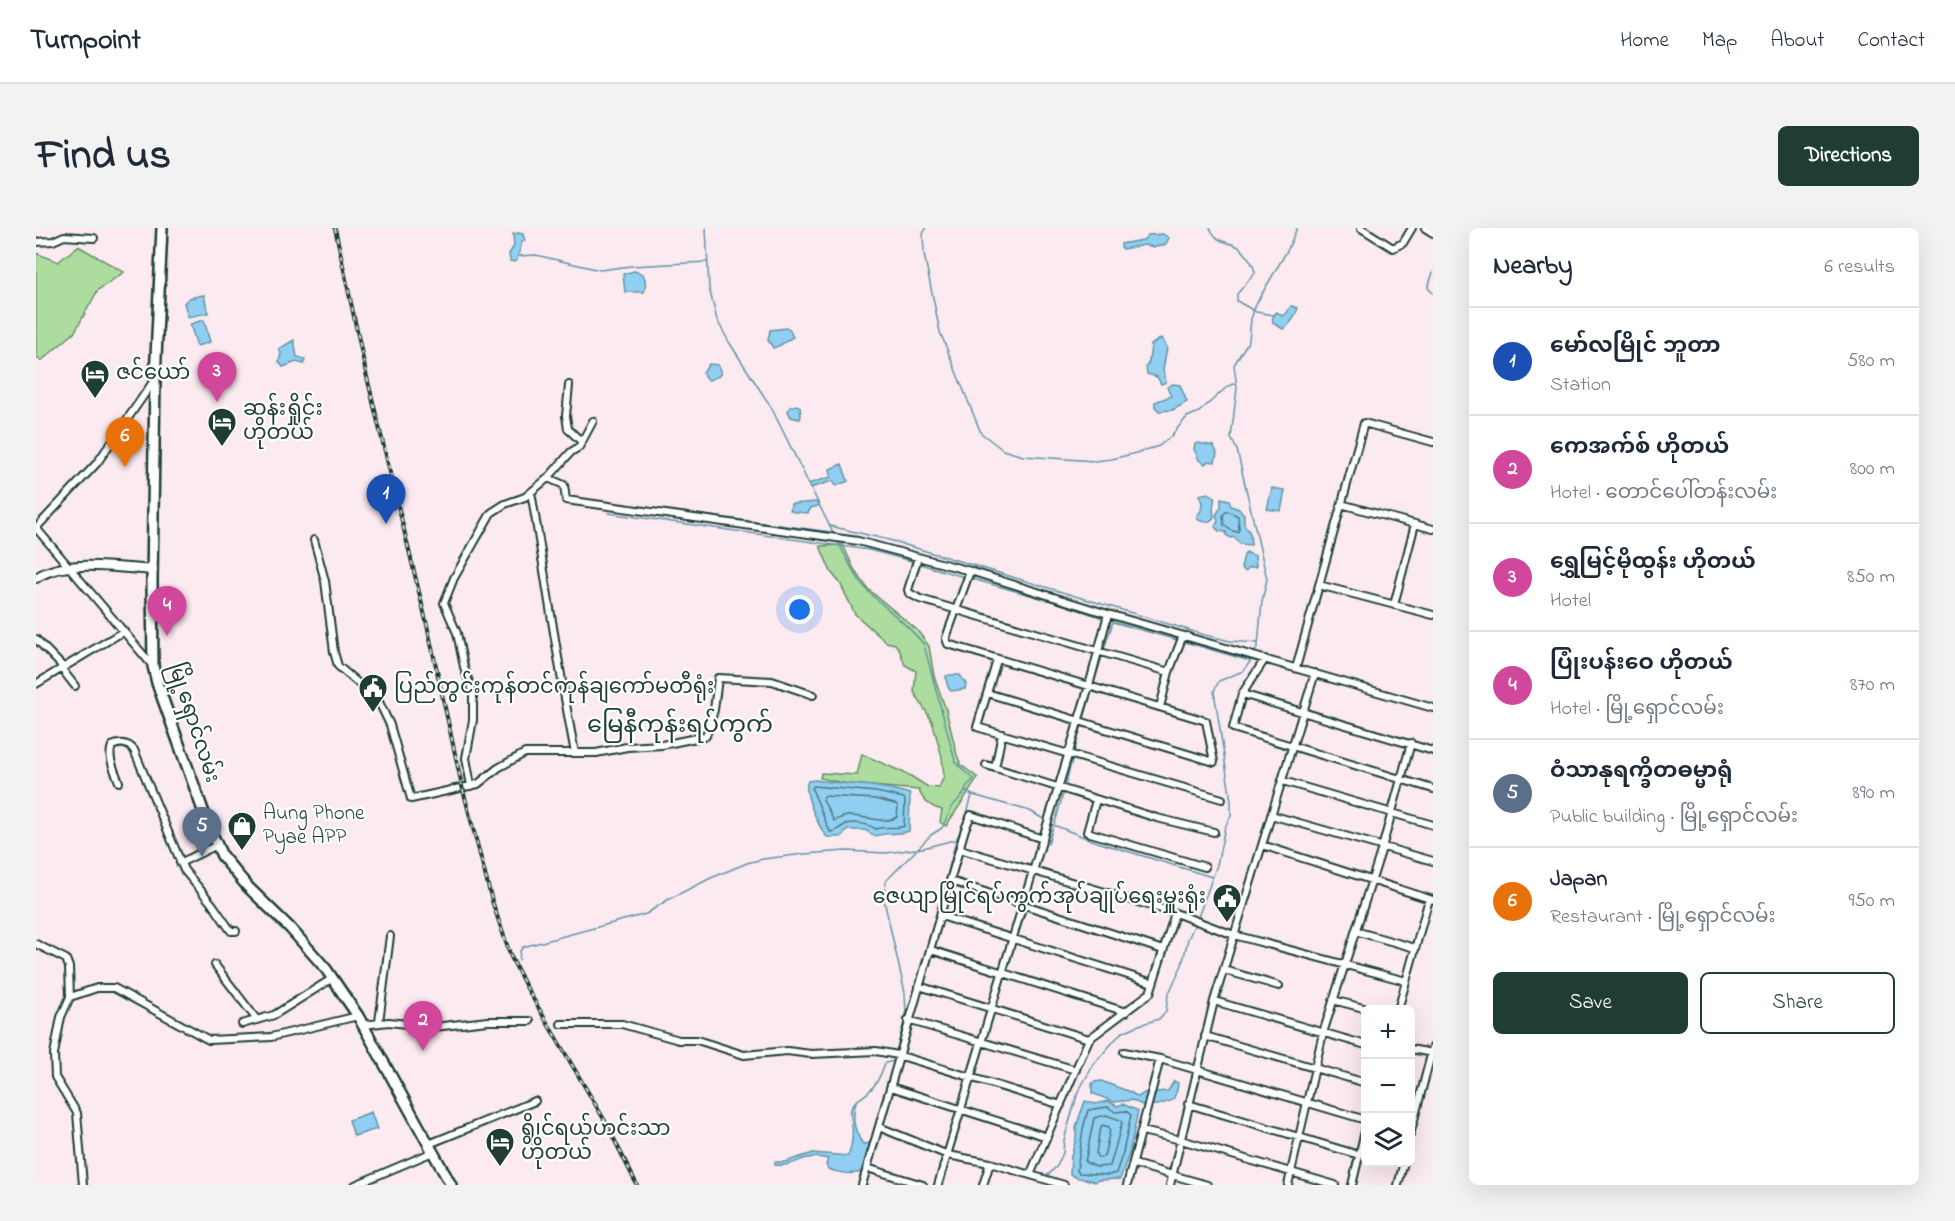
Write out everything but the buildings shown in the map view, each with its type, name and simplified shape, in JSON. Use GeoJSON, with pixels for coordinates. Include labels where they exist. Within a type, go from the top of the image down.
{"type":"FeatureCollection","features":[{"type":"Feature","properties":{"kind":"highway","name":"မြို့ရှောင်လမ်း"},"geometry":{"type":"LineString","coordinates":[[162,228],[155,379],[153,666],[157,683],[217,845],[231,869],[316,956],[333,978],[360,1020],[451,1185]]}},
{"type":"Feature","properties":{"kind":"main road"},"geometry":{"type":"LineString","coordinates":[[36,578],[43,573],[69,566],[153,570]]}},
{"type":"Feature","properties":{"kind":"street"},"geometry":{"type":"LineString","coordinates":[[1361,228],[1393,248],[1403,243],[1412,228]]}},
{"type":"Feature","properties":{"kind":"street"},"geometry":{"type":"LineString","coordinates":[[1425,228],[1433,233]]}},
{"type":"Feature","properties":{"kind":"street"},"geometry":{"type":"LineString","coordinates":[[36,242],[53,241],[64,236],[93,238]]}},
{"type":"Feature","properties":{"kind":"street"},"geometry":{"type":"LineString","coordinates":[[153,666],[36,528],[97,463],[155,379]]}},
{"type":"Feature","properties":{"kind":"street"},"geometry":{"type":"LineString","coordinates":[[569,385],[566,416],[568,429],[582,442]]}},
{"type":"Feature","properties":{"kind":"street"},"geometry":{"type":"LineString","coordinates":[[471,786],[466,758],[473,720],[473,694],[464,668],[457,633],[444,603],[454,578],[491,513],[505,504],[525,497],[548,478],[582,442],[593,422]]}},
{"type":"Feature","properties":{"kind":"street"},"geometry":{"type":"LineString","coordinates":[[1296,669],[1364,423],[1433,442]]}},
{"type":"Feature","properties":{"kind":"street"},"geometry":{"type":"LineString","coordinates":[[548,478],[564,484],[566,500],[841,538],[970,571],[1108,614],[1433,708]]}},
{"type":"Feature","properties":{"kind":"street"},"geometry":{"type":"LineString","coordinates":[[531,492],[554,645],[575,753]]}},
{"type":"Feature","properties":{"kind":"street"},"geometry":{"type":"LineString","coordinates":[[1341,504],[1433,529]]}},
{"type":"Feature","properties":{"kind":"street"},"geometry":{"type":"LineString","coordinates":[[1394,605],[1415,524]]}},
{"type":"Feature","properties":{"kind":"street"},"geometry":{"type":"LineString","coordinates":[[314,540],[325,581],[334,652],[338,666],[378,700],[390,725],[411,799],[478,784],[498,768],[525,753],[596,753],[627,747],[662,745],[706,736],[714,710],[718,678],[772,681],[813,695]]}},
{"type":"Feature","properties":{"kind":"street"},"geometry":{"type":"LineString","coordinates":[[918,557],[909,583],[909,593],[956,611],[1169,672]]}},
{"type":"Feature","properties":{"kind":"street"},"geometry":{"type":"LineString","coordinates":[[970,571],[946,638],[948,644],[1206,721],[1214,762],[987,693]]}},
{"type":"Feature","properties":{"kind":"street"},"geometry":{"type":"LineString","coordinates":[[1319,585],[1433,615]]}},
{"type":"Feature","properties":{"kind":"street"},"geometry":{"type":"LineString","coordinates":[[938,1185],[1089,686],[1108,614]]}},
{"type":"Feature","properties":{"kind":"street"},"geometry":{"type":"LineString","coordinates":[[36,684],[124,631]]}},
{"type":"Feature","properties":{"kind":"street"},"geometry":{"type":"LineString","coordinates":[[1160,706],[1169,672],[1182,638],[1187,636]]}},
{"type":"Feature","properties":{"kind":"street"},"geometry":{"type":"LineString","coordinates":[[36,639],[75,686]]}},
{"type":"Feature","properties":{"kind":"street"},"geometry":{"type":"LineString","coordinates":[[1263,659],[1242,694],[1233,728],[1433,789]]}},
{"type":"Feature","properties":{"kind":"street"},"geometry":{"type":"LineString","coordinates":[[998,660],[977,727],[1222,799]]}},
{"type":"Feature","properties":{"kind":"street"},"geometry":{"type":"LineString","coordinates":[[1170,1185],[1214,1000],[1315,673]]}},
{"type":"Feature","properties":{"kind":"street"},"geometry":{"type":"LineString","coordinates":[[1242,694],[1433,751]]}},
{"type":"Feature","properties":{"kind":"street"},"geometry":{"type":"LineString","coordinates":[[995,768],[1002,734]]}},
{"type":"Feature","properties":{"kind":"street"},"geometry":{"type":"LineString","coordinates":[[119,782],[111,761],[110,750],[112,746],[119,743],[129,745],[134,750],[180,863],[231,931],[236,931]]}},
{"type":"Feature","properties":{"kind":"street"},"geometry":{"type":"LineString","coordinates":[[1288,1185],[1323,1033],[1382,848],[1411,743]]}},
{"type":"Feature","properties":{"kind":"street"},"geometry":{"type":"LineString","coordinates":[[986,765],[1096,800],[1214,832]]}},
{"type":"Feature","properties":{"kind":"street"},"geometry":{"type":"LineString","coordinates":[[1283,781],[1433,825]]}},
{"type":"Feature","properties":{"kind":"street"},"geometry":{"type":"LineString","coordinates":[[1096,800],[1087,832],[1205,867]]}},
{"type":"Feature","properties":{"kind":"street"},"geometry":{"type":"LineString","coordinates":[[862,1185],[898,1055],[971,815],[1043,839]]}},
{"type":"Feature","properties":{"kind":"street"},"geometry":{"type":"LineString","coordinates":[[1271,815],[1433,861]]}},
{"type":"Feature","properties":{"kind":"street"},"geometry":{"type":"LineString","coordinates":[[180,863],[217,845]]}},
{"type":"Feature","properties":{"kind":"street"},"geometry":{"type":"LineString","coordinates":[[1262,845],[1431,900],[1399,1005]]}},
{"type":"Feature","properties":{"kind":"street"},"geometry":{"type":"LineString","coordinates":[[960,849],[1175,913],[1234,935],[1406,981]]}},
{"type":"Feature","properties":{"kind":"street"},"geometry":{"type":"LineString","coordinates":[[951,881],[1163,950]]}},
{"type":"Feature","properties":{"kind":"street"},"geometry":{"type":"LineString","coordinates":[[1030,1175],[1089,1039],[1150,993],[1175,913]]}},
{"type":"Feature","properties":{"kind":"street"},"geometry":{"type":"LineString","coordinates":[[941,916],[1153,983]]}},
{"type":"Feature","properties":{"kind":"street"},"geometry":{"type":"LineString","coordinates":[[1355,931],[1415,948]]}},
{"type":"Feature","properties":{"kind":"street"},"geometry":{"type":"LineString","coordinates":[[379,1022],[390,936]]}},
{"type":"Feature","properties":{"kind":"street"},"geometry":{"type":"LineString","coordinates":[[36,944],[66,959],[69,967],[69,997],[61,1017],[54,1054],[55,1077],[77,1113],[83,1185]]}},
{"type":"Feature","properties":{"kind":"street"},"geometry":{"type":"LineString","coordinates":[[931,950],[1126,1012]]}},
{"type":"Feature","properties":{"kind":"street"},"geometry":{"type":"LineString","coordinates":[[215,965],[257,1020]]}},
{"type":"Feature","properties":{"kind":"street"},"geometry":{"type":"LineString","coordinates":[[1224,970],[1279,986]]}},
{"type":"Feature","properties":{"kind":"street"},"geometry":{"type":"LineString","coordinates":[[242,1024],[274,1015],[333,978]]}},
{"type":"Feature","properties":{"kind":"street"},"geometry":{"type":"LineString","coordinates":[[919,986],[1089,1039]]}},
{"type":"Feature","properties":{"kind":"street"},"geometry":{"type":"LineString","coordinates":[[69,997],[97,988],[114,988],[209,1040],[271,1037],[360,1020],[434,1027],[488,1021],[530,1021]]}},
{"type":"Feature","properties":{"kind":"street"},"geometry":{"type":"LineString","coordinates":[[1214,1000],[1361,1044]]}},
{"type":"Feature","properties":{"kind":"street"},"geometry":{"type":"LineString","coordinates":[[1333,1000],[1361,1007]]}},
{"type":"Feature","properties":{"kind":"street"},"geometry":{"type":"LineString","coordinates":[[909,1020],[1076,1070]]}},
{"type":"Feature","properties":{"kind":"street"},"geometry":{"type":"LineString","coordinates":[[561,1024],[622,1024],[679,1040],[698,1040],[744,1055],[787,1051],[811,1054],[876,1051],[898,1055],[1061,1105]]}},
{"type":"Feature","properties":{"kind":"street"},"geometry":{"type":"LineString","coordinates":[[1205,1036],[1361,1082]]}},
{"type":"Feature","properties":{"kind":"street"},"geometry":{"type":"LineString","coordinates":[[1415,1049],[1432,1051],[1415,1117]]}},
{"type":"Feature","properties":{"kind":"street"},"geometry":{"type":"LineString","coordinates":[[1124,1052],[1160,1059],[1361,1119]]}},
{"type":"Feature","properties":{"kind":"street"},"geometry":{"type":"LineString","coordinates":[[1128,1185],[1160,1059]]}},
{"type":"Feature","properties":{"kind":"street"},"geometry":{"type":"LineString","coordinates":[[891,1086],[1047,1137]]}},
{"type":"Feature","properties":{"kind":"street"},"geometry":{"type":"LineString","coordinates":[[355,1185],[372,1182],[431,1148],[535,1101]]}},
{"type":"Feature","properties":{"kind":"street"},"geometry":{"type":"LineString","coordinates":[[1188,1104],[1359,1155]]}},
{"type":"Feature","properties":{"kind":"street"},"geometry":{"type":"LineString","coordinates":[[879,1127],[948,1155],[990,1163],[1064,1185]]}},
{"type":"Feature","properties":{"kind":"street"},"geometry":{"type":"LineString","coordinates":[[1142,1131],[1181,1140],[1335,1185]]}},
{"type":"Feature","properties":{"kind":"street"},"geometry":{"type":"LineString","coordinates":[[1352,1185],[1361,1146]]}},
{"type":"Feature","properties":{"kind":"street"},"geometry":{"type":"LineString","coordinates":[[983,1185],[990,1163]]}},
{"type":"Feature","properties":{"kind":"street"},"geometry":{"type":"LineString","coordinates":[[1134,1164],[1207,1185]]}},
{"type":"Feature","properties":{"kind":"street"},"geometry":{"type":"LineString","coordinates":[[1398,1185],[1403,1167]]}},
{"type":"Feature","properties":{"kind":"street"},"geometry":{"type":"LineString","coordinates":[[867,1168],[923,1185]]}},
{"type":"Feature","properties":{"kind":"green space"},"geometry":{"type":"Polygon","coordinates":[[[78,246],[124,272],[98,290],[74,333],[41,361],[36,356],[36,253],[58,262],[78,246]]]}},
{"type":"Feature","properties":{"kind":"green space"},"geometry":{"type":"Polygon","coordinates":[[[843,545],[854,569],[868,589],[917,630],[929,646],[934,676],[946,710],[957,755],[961,765],[978,778],[946,826],[940,822],[942,810],[928,803],[919,790],[847,784],[820,778],[821,773],[857,775],[862,754],[909,775],[928,787],[939,788],[944,776],[942,757],[932,721],[914,692],[916,671],[905,665],[895,644],[886,642],[855,614],[840,583],[831,572],[820,546],[843,545]]]}},
{"type":"Feature","properties":{"kind":"water"},"geometry":{"type":"Polygon","coordinates":[[[513,234],[523,234],[525,241],[522,242],[517,260],[514,262],[510,261],[509,254],[514,246],[513,234]]]}},
{"type":"Feature","properties":{"kind":"water"},"geometry":{"type":"Polygon","coordinates":[[[1163,234],[1169,238],[1165,245],[1154,247],[1145,245],[1123,249],[1121,247],[1121,244],[1143,240],[1148,235],[1163,234]]]}},
{"type":"Feature","properties":{"kind":"water"},"geometry":{"type":"Polygon","coordinates":[[[634,271],[643,274],[646,283],[644,292],[625,292],[623,274],[634,271]]]}},
{"type":"Feature","properties":{"kind":"water"},"geometry":{"type":"Polygon","coordinates":[[[204,295],[208,313],[188,317],[184,303],[189,298],[204,295]]]}},
{"type":"Feature","properties":{"kind":"water"},"geometry":{"type":"Polygon","coordinates":[[[1291,306],[1298,308],[1289,325],[1283,329],[1273,323],[1273,317],[1277,312],[1282,316],[1291,306]]]}},
{"type":"Feature","properties":{"kind":"water"},"geometry":{"type":"Polygon","coordinates":[[[204,320],[210,342],[197,346],[190,324],[204,320]]]}},
{"type":"Feature","properties":{"kind":"water"},"geometry":{"type":"Polygon","coordinates":[[[787,328],[793,337],[773,348],[768,340],[770,330],[787,328]]]}},
{"type":"Feature","properties":{"kind":"water"},"geometry":{"type":"Polygon","coordinates":[[[1161,338],[1167,347],[1163,370],[1166,382],[1161,384],[1157,377],[1147,374],[1146,367],[1149,362],[1151,345],[1161,338]]]}},
{"type":"Feature","properties":{"kind":"water"},"geometry":{"type":"Polygon","coordinates":[[[294,340],[297,357],[305,359],[304,364],[296,362],[283,367],[279,362],[281,353],[279,349],[294,340]]]}},
{"type":"Feature","properties":{"kind":"water"},"geometry":{"type":"Polygon","coordinates":[[[709,364],[718,365],[721,373],[709,380],[703,373],[709,364]]]}},
{"type":"Feature","properties":{"kind":"water"},"geometry":{"type":"Polygon","coordinates":[[[1173,384],[1180,385],[1187,402],[1173,410],[1159,411],[1155,407],[1155,402],[1171,396],[1167,387],[1173,384]]]}},
{"type":"Feature","properties":{"kind":"water"},"geometry":{"type":"Polygon","coordinates":[[[797,405],[800,407],[800,419],[791,417],[788,411],[790,407],[797,405]]]}},
{"type":"Feature","properties":{"kind":"water"},"geometry":{"type":"Polygon","coordinates":[[[1195,444],[1214,446],[1217,453],[1215,462],[1208,461],[1205,464],[1199,460],[1194,449],[1195,444]]]}},
{"type":"Feature","properties":{"kind":"water"},"geometry":{"type":"Polygon","coordinates":[[[842,464],[848,481],[836,486],[833,481],[810,488],[808,484],[831,477],[830,469],[842,464]]]}},
{"type":"Feature","properties":{"kind":"water"},"geometry":{"type":"Polygon","coordinates":[[[1272,488],[1285,490],[1281,511],[1267,509],[1272,488]]]}},
{"type":"Feature","properties":{"kind":"water"},"geometry":{"type":"Polygon","coordinates":[[[1208,493],[1215,497],[1214,517],[1204,522],[1197,519],[1202,503],[1199,495],[1208,493]]]}},
{"type":"Feature","properties":{"kind":"water"},"geometry":{"type":"Polygon","coordinates":[[[1221,498],[1229,500],[1231,506],[1244,514],[1244,524],[1250,533],[1251,545],[1240,544],[1234,537],[1231,538],[1226,535],[1226,532],[1219,531],[1215,527],[1218,521],[1216,515],[1221,507],[1221,498]]]}},
{"type":"Feature","properties":{"kind":"water"},"geometry":{"type":"Polygon","coordinates":[[[817,502],[818,506],[811,508],[808,513],[790,510],[791,504],[817,502]]]}},
{"type":"Feature","properties":{"kind":"water"},"geometry":{"type":"Polygon","coordinates":[[[1246,552],[1255,556],[1256,567],[1250,567],[1245,571],[1241,568],[1246,552]]]}},
{"type":"Feature","properties":{"kind":"water"},"geometry":{"type":"Polygon","coordinates":[[[950,675],[960,675],[966,684],[965,689],[951,691],[946,678],[950,675]]]}},
{"type":"Feature","properties":{"kind":"water"},"geometry":{"type":"Polygon","coordinates":[[[808,781],[875,786],[910,794],[909,831],[875,836],[865,830],[848,830],[841,837],[827,837],[816,818],[807,793],[808,781]]]}},
{"type":"Feature","properties":{"kind":"water"},"geometry":{"type":"Polygon","coordinates":[[[1101,1081],[1138,1097],[1144,1093],[1168,1091],[1174,1081],[1178,1083],[1173,1100],[1158,1105],[1142,1105],[1132,1100],[1114,1102],[1092,1093],[1092,1084],[1101,1081]]]}},
{"type":"Feature","properties":{"kind":"water"},"geometry":{"type":"Polygon","coordinates":[[[856,1101],[855,1127],[862,1143],[870,1143],[862,1172],[849,1173],[828,1169],[826,1165],[828,1159],[819,1157],[775,1165],[775,1162],[785,1162],[813,1153],[848,1156],[852,1137],[851,1109],[856,1101]]]}},
{"type":"Feature","properties":{"kind":"water"},"geometry":{"type":"Polygon","coordinates":[[[1085,1101],[1095,1104],[1108,1101],[1117,1106],[1123,1104],[1138,1111],[1129,1154],[1120,1179],[1095,1182],[1076,1178],[1070,1174],[1076,1127],[1085,1101]]]}},
{"type":"Feature","properties":{"kind":"water"},"geometry":{"type":"Polygon","coordinates":[[[371,1112],[377,1129],[354,1136],[349,1120],[371,1112]]]}},
{"type":"Feature","properties":{"kind":"waterway"},"geometry":{"type":"LineString","coordinates":[[706,228],[709,288],[717,320],[771,407],[834,535]]}},
{"type":"Feature","properties":{"kind":"waterway"},"geometry":{"type":"LineString","coordinates":[[926,228],[923,234],[924,254],[940,332],[981,433],[1003,450],[1023,456],[1095,461],[1136,453],[1159,446],[1187,417],[1199,412],[1227,387],[1236,383]]}},
{"type":"Feature","properties":{"kind":"waterway"},"geometry":{"type":"LineString","coordinates":[[1210,228],[1219,239],[1240,248],[1249,258],[1255,270],[1237,294],[1237,301],[1256,312],[1274,315]]}},
{"type":"Feature","properties":{"kind":"waterway"},"geometry":{"type":"LineString","coordinates":[[1254,654],[1258,645],[1262,601],[1267,579],[1237,450],[1231,438],[1237,388],[1234,365],[1249,340],[1251,319],[1256,304],[1288,249],[1297,228]]}},
{"type":"Feature","properties":{"kind":"waterway"},"geometry":{"type":"LineString","coordinates":[[518,256],[536,255],[600,270],[707,262]]}},
{"type":"Feature","properties":{"kind":"waterway"},"geometry":{"type":"LineString","coordinates":[[1433,272],[1428,288],[1433,293]]}},
{"type":"Feature","properties":{"kind":"waterway"},"geometry":{"type":"LineString","coordinates":[[600,501],[831,532]]}},
{"type":"Feature","properties":{"kind":"waterway"},"geometry":{"type":"LineString","coordinates":[[608,513],[869,550],[915,562]]}},
{"type":"Feature","properties":{"kind":"waterway"},"geometry":{"type":"LineString","coordinates":[[830,526],[889,540],[1205,635],[1230,641],[1258,643]]}},
{"type":"Feature","properties":{"kind":"waterway"},"geometry":{"type":"LineString","coordinates":[[838,542],[860,582],[924,645],[955,761],[974,779],[965,791],[972,795],[965,821]]}},
{"type":"Feature","properties":{"kind":"waterway"},"geometry":{"type":"LineString","coordinates":[[920,564],[964,577]]}},
{"type":"Feature","properties":{"kind":"waterway"},"geometry":{"type":"LineString","coordinates":[[969,578],[1103,618]]}},
{"type":"Feature","properties":{"kind":"waterway"},"geometry":{"type":"LineString","coordinates":[[1104,649],[1113,622],[1177,640]]}},
{"type":"Feature","properties":{"kind":"waterway"},"geometry":{"type":"LineString","coordinates":[[1185,642],[1250,661]]}},
{"type":"Feature","properties":{"kind":"waterway"},"geometry":{"type":"LineString","coordinates":[[1093,685],[1102,657]]}},
{"type":"Feature","properties":{"kind":"waterway"},"geometry":{"type":"LineString","coordinates":[[1197,920],[1217,865],[1225,827],[1231,816],[1231,801],[1214,691],[1219,681],[1243,671],[1253,658]]}},
{"type":"Feature","properties":{"kind":"waterway"},"geometry":{"type":"LineString","coordinates":[[1084,718],[1092,690]]}},
{"type":"Feature","properties":{"kind":"waterway"},"geometry":{"type":"LineString","coordinates":[[1074,752],[1082,725]]}},
{"type":"Feature","properties":{"kind":"waterway"},"geometry":{"type":"LineString","coordinates":[[1065,786],[1072,760]]}},
{"type":"Feature","properties":{"kind":"waterway"},"geometry":{"type":"LineString","coordinates":[[896,1053],[906,1014],[905,993],[884,900],[886,881],[931,835],[942,828],[952,807],[965,792]]}},
{"type":"Feature","properties":{"kind":"waterway"},"geometry":{"type":"LineString","coordinates":[[1055,823],[1063,794]]}},
{"type":"Feature","properties":{"kind":"waterway"},"geometry":{"type":"LineString","coordinates":[[973,795],[1030,811],[1045,820]]}},
{"type":"Feature","properties":{"kind":"waterway"},"geometry":{"type":"LineString","coordinates":[[1051,824],[1094,841],[1212,877]]}},
{"type":"Feature","properties":{"kind":"waterway"},"geometry":{"type":"LineString","coordinates":[[943,893],[956,840],[963,826]]}},
{"type":"Feature","properties":{"kind":"waterway"},"geometry":{"type":"LineString","coordinates":[[1048,844],[1053,827]]}},
{"type":"Feature","properties":{"kind":"waterway"},"geometry":{"type":"LineString","coordinates":[[519,960],[523,947],[646,914],[669,899],[747,863],[804,854],[846,851],[886,853],[923,848],[954,840]]}},
{"type":"Feature","properties":{"kind":"waterway"},"geometry":{"type":"LineString","coordinates":[[1046,1177],[1057,1166],[1063,1153],[1064,1140],[1078,1092],[1094,1064],[1121,1033],[1159,1019],[1166,1011],[1168,995],[1182,965],[1188,939],[1195,924]]}},
{"type":"Feature","properties":{"kind":"waterway"},"geometry":{"type":"LineString","coordinates":[[906,1014],[916,987]]}},
{"type":"Feature","properties":{"kind":"waterway"},"geometry":{"type":"LineString","coordinates":[[856,1101],[878,1080],[885,1063],[894,1061],[895,1057]]}},
{"type":"Feature","properties":{"kind":"railway"},"geometry":{"type":"LineString","coordinates":[[335,228],[366,373],[427,625],[462,786],[492,901],[511,957],[525,985],[605,1121],[637,1185]]}},
{"type":"Feature","properties":{"kind":"place","name":"ဇင်ယော်"},"geometry":{"type":"Point","coordinates":[95,400]}},
{"type":"Feature","properties":{"kind":"place","name":"ရွှေမြင့်မိုထွန်း ဟိုတယ်"},"geometry":{"type":"Point","coordinates":[217,402]}},
{"type":"Feature","properties":{"kind":"place","name":"ဆန်းရှိုင်း ဟိုတယ်"},"geometry":{"type":"Point","coordinates":[222,448]}},
{"type":"Feature","properties":{"kind":"place","name":"Japan"},"geometry":{"type":"Point","coordinates":[125,467]}},
{"type":"Feature","properties":{"kind":"place","name":"မော်လမြိုင် ဘူတာ"},"geometry":{"type":"Point","coordinates":[386,524]}},
{"type":"Feature","properties":{"kind":"place","name":"ပြုံးပန်းဝေ ဟိုတယ်"},"geometry":{"type":"Point","coordinates":[167,636]}},
{"type":"Feature","properties":{"kind":"place","name":"ပြည်တွင်းကုန်တင်ကုန်ချကော်မတီရုံး"},"geometry":{"type":"Point","coordinates":[373,714]}},
{"type":"Feature","properties":{"kind":"place","name":"Aung Phone Pyae APP"},"geometry":{"type":"Point","coordinates":[242,852]}},
{"type":"Feature","properties":{"kind":"place","name":"ဝံသာနုရက္ခိတဓမ္မာရုံ"},"geometry":{"type":"Point","coordinates":[202,857]}},
{"type":"Feature","properties":{"kind":"place","name":"ဇေယျာမြိုင်ရပ်ကွက်အုပ်ချုပ်ရေးမှူးရုံး"},"geometry":{"type":"Point","coordinates":[1227,924]}},
{"type":"Feature","properties":{"kind":"place","name":"ကေအက်စ် ဟိုတယ်"},"geometry":{"type":"Point","coordinates":[423,1051]}},
{"type":"Feature","properties":{"kind":"place","name":"ရွိုင်ရယ်ဟင်းသာ ဟိုတယ်"},"geometry":{"type":"Point","coordinates":[500,1168]}},
{"type":"Feature","properties":{"kind":"district","name":"မြေနီကုန်းရပ်ကွက်"},"geometry":{"type":"Point","coordinates":[680,726]}}]}
